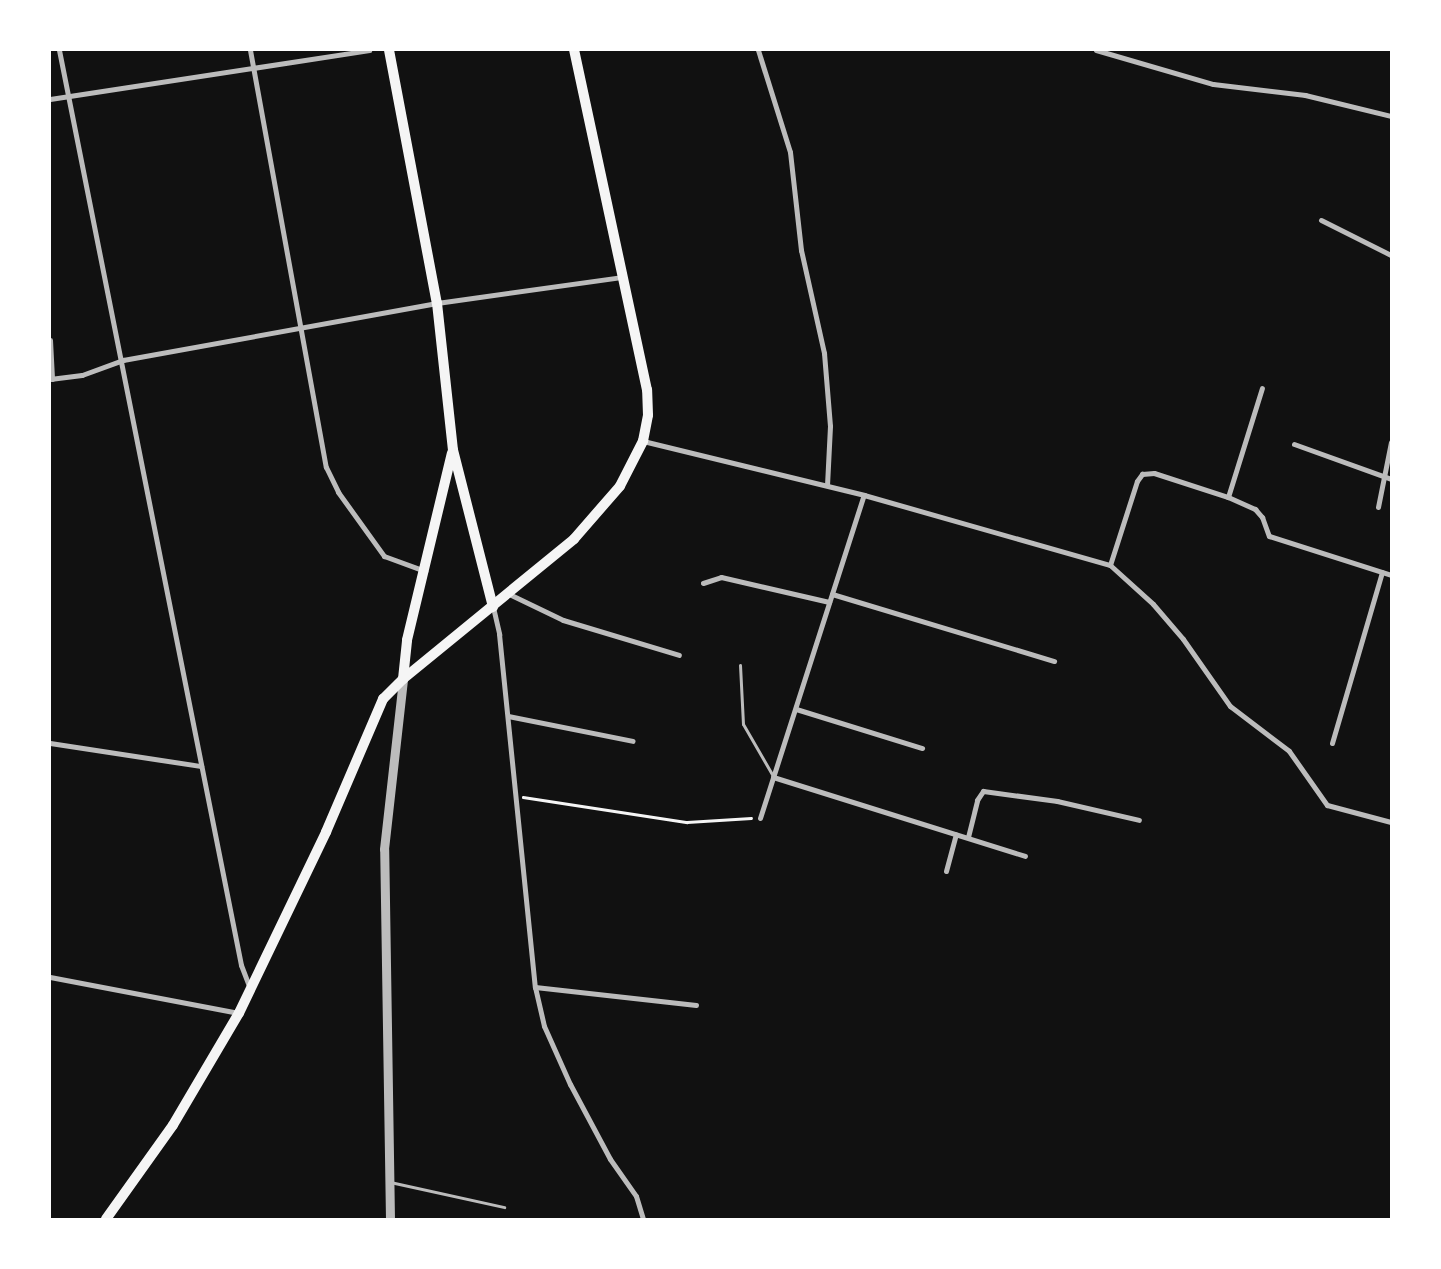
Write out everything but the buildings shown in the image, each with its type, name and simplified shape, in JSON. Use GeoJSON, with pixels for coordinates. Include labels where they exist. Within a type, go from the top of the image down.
{"type":"FeatureCollection","features":[{"type":"Feature","properties":{"kind":"main road"},"geometry":{"type":"LineString","coordinates":[[389,50],[437,303],[453,450],[493,606]]}},
{"type":"Feature","properties":{"kind":"main road"},"geometry":{"type":"LineString","coordinates":[[106,1219],[173,1125],[240,1014],[326,832],[371,721],[383,699],[403,679],[554,558],[594,518],[624,479],[643,441],[648,415],[647,390],[621,277],[574,50]]}},
{"type":"Feature","properties":{"kind":"main road"},"geometry":{"type":"LineString","coordinates":[[403,679],[407,640],[426,571],[453,450]]}},
{"type":"Feature","properties":{"kind":"street"},"geometry":{"type":"LineString","coordinates":[[59,50],[123,360],[241,965],[251,991]]}},
{"type":"Feature","properties":{"kind":"street"},"geometry":{"type":"LineString","coordinates":[[250,50],[326,467],[331,481],[384,556],[426,571]]}},
{"type":"Feature","properties":{"kind":"street"},"geometry":{"type":"LineString","coordinates":[[50,99],[370,50]]}},
{"type":"Feature","properties":{"kind":"street"},"geometry":{"type":"LineString","coordinates":[[758,50],[790,152],[801,250],[824,352],[830,426],[827,485]]}},
{"type":"Feature","properties":{"kind":"street"},"geometry":{"type":"LineString","coordinates":[[1096,50],[1213,84],[1305,95],[1391,116]]}},
{"type":"Feature","properties":{"kind":"street"},"geometry":{"type":"LineString","coordinates":[[1321,220],[1391,255]]}},
{"type":"Feature","properties":{"kind":"street"},"geometry":{"type":"LineString","coordinates":[[50,340],[51,379],[82,375],[123,360],[437,303],[621,277]]}},
{"type":"Feature","properties":{"kind":"street"},"geometry":{"type":"LineString","coordinates":[[1228,497],[1262,388]]}},
{"type":"Feature","properties":{"kind":"street"},"geometry":{"type":"LineString","coordinates":[[643,441],[827,485],[1110,565],[1153,604],[1183,639],[1230,706],[1289,751],[1327,805],[1391,822]]}},
{"type":"Feature","properties":{"kind":"street"},"geometry":{"type":"LineString","coordinates":[[1378,508],[1391,442]]}},
{"type":"Feature","properties":{"kind":"street"},"geometry":{"type":"LineString","coordinates":[[1294,444],[1391,479]]}},
{"type":"Feature","properties":{"kind":"street"},"geometry":{"type":"LineString","coordinates":[[1110,565],[1137,481],[1142,474],[1154,473],[1228,497],[1255,509],[1262,517],[1269,536],[1391,575]]}},
{"type":"Feature","properties":{"kind":"street"},"geometry":{"type":"LineString","coordinates":[[760,818],[864,495]]}},
{"type":"Feature","properties":{"kind":"street"},"geometry":{"type":"LineString","coordinates":[[1332,744],[1382,572]]}},
{"type":"Feature","properties":{"kind":"street"},"geometry":{"type":"LineString","coordinates":[[703,583],[721,576],[830,602]]}},
{"type":"Feature","properties":{"kind":"street"},"geometry":{"type":"LineString","coordinates":[[509,594],[563,620],[680,655]]}},
{"type":"Feature","properties":{"kind":"street"},"geometry":{"type":"LineString","coordinates":[[832,594],[1054,661]]}},
{"type":"Feature","properties":{"kind":"street"},"geometry":{"type":"LineString","coordinates":[[493,606],[499,634],[514,796],[535,987],[544,1026],[570,1084],[610,1159],[636,1196],[643,1219]]}},
{"type":"Feature","properties":{"kind":"street"},"geometry":{"type":"LineString","coordinates":[[390,1219],[384,850],[403,679]]}},
{"type":"Feature","properties":{"kind":"street"},"geometry":{"type":"LineString","coordinates":[[796,709],[922,748]]}},
{"type":"Feature","properties":{"kind":"street"},"geometry":{"type":"LineString","coordinates":[[508,716],[633,741]]}},
{"type":"Feature","properties":{"kind":"street"},"geometry":{"type":"LineString","coordinates":[[50,744],[201,766]]}},
{"type":"Feature","properties":{"kind":"street"},"geometry":{"type":"LineString","coordinates":[[773,777],[1025,856]]}},
{"type":"Feature","properties":{"kind":"street"},"geometry":{"type":"LineString","coordinates":[[968,837],[977,800],[984,791],[1056,802],[1139,820]]}},
{"type":"Feature","properties":{"kind":"street"},"geometry":{"type":"LineString","coordinates":[[946,871],[956,834]]}},
{"type":"Feature","properties":{"kind":"street"},"geometry":{"type":"LineString","coordinates":[[50,977],[240,1014]]}},
{"type":"Feature","properties":{"kind":"street"},"geometry":{"type":"LineString","coordinates":[[535,987],[696,1005]]}},
{"type":"Feature","properties":{"kind":"lane"},"geometry":{"type":"LineString","coordinates":[[740,665],[743,724],[773,777]]}},
{"type":"Feature","properties":{"kind":"lane"},"geometry":{"type":"LineString","coordinates":[[390,1182],[504,1207]]}},
{"type":"Feature","properties":{"kind":"path"},"geometry":{"type":"LineString","coordinates":[[514,796],[687,822],[760,818]]}}]}
